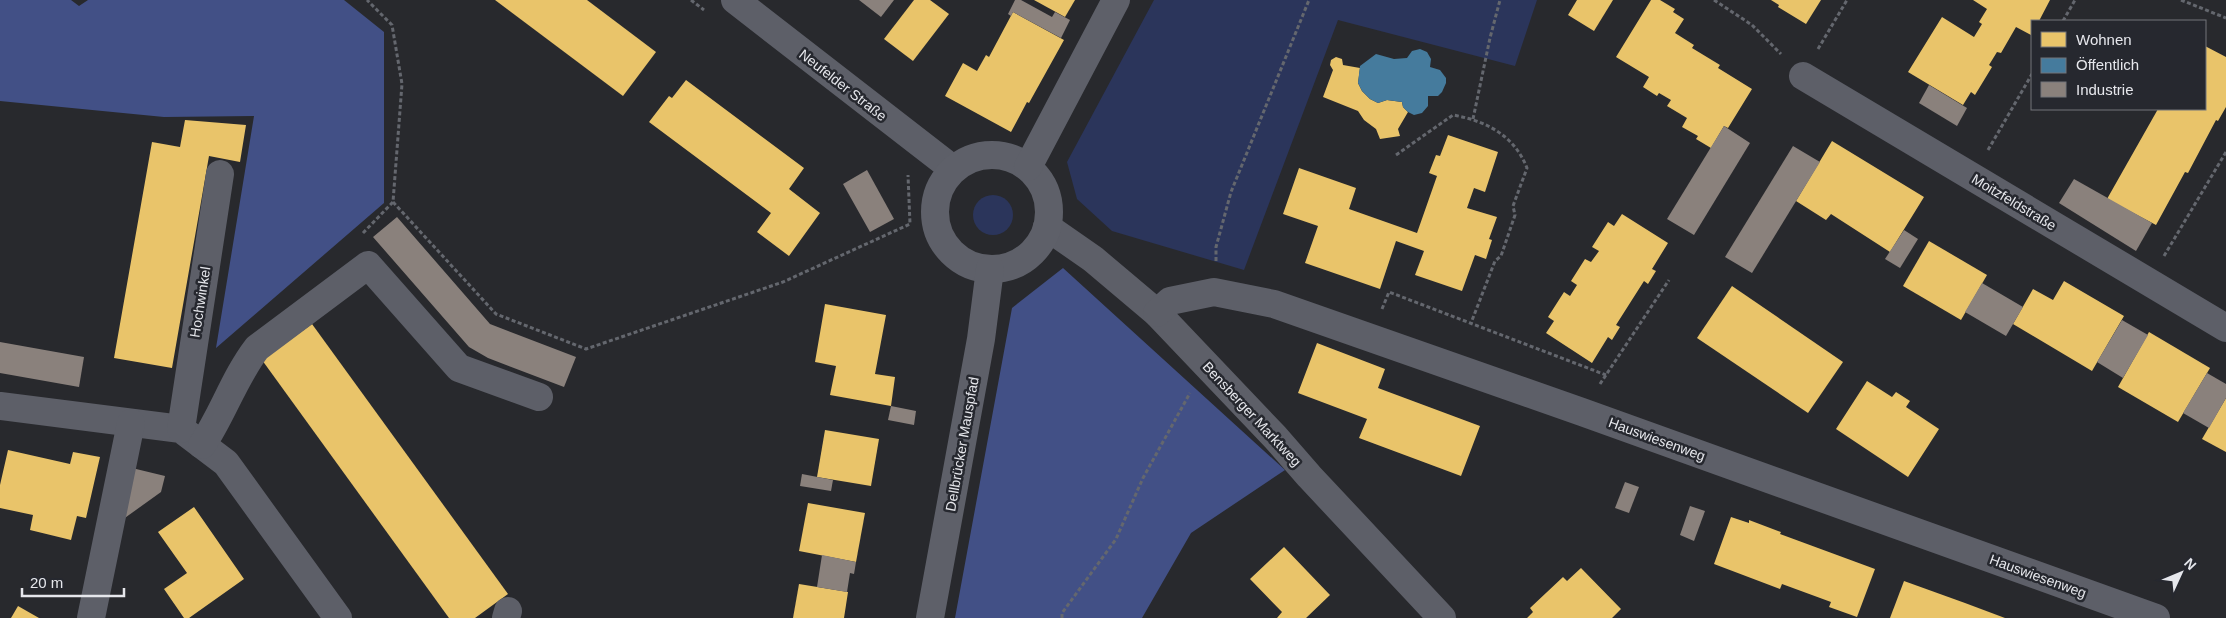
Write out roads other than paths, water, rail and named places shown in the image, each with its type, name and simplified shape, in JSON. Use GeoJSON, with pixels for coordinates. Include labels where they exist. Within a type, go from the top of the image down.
{"type":"FeatureCollection","features":[{"type":"Feature","properties":{"kind":"main road"},"geometry":{"type":"LineString","coordinates":[[1028,167],[1116,0]]}},
{"type":"Feature","properties":{"kind":"main road"},"geometry":{"type":"LineString","coordinates":[[990,154],[1010,157],[1028,167],[1039,179],[1046,194],[1050,210],[1047,227],[1039,244],[1026,258],[1009,267],[990,269],[971,266],[954,255],[941,240],[935,222],[934,202],[940,184],[953,169],[970,158],[990,154]]}},
{"type":"Feature","properties":{"kind":"main road","name":"Dellbrücker Mauspfad"},"geometry":{"type":"LineString","coordinates":[[930,618],[981,339],[990,269]]}},
{"type":"Feature","properties":{"kind":"street","name":"Neufelder Straße"},"geometry":{"type":"LineString","coordinates":[[735,0],[953,169]]}},
{"type":"Feature","properties":{"kind":"street","name":"Moitzfeldstraße"},"geometry":{"type":"LineString","coordinates":[[1803,76],[2226,328]]}},
{"type":"Feature","properties":{"kind":"street","name":"Hochwinkel"},"geometry":{"type":"LineString","coordinates":[[181,429],[220,174]]}},
{"type":"Feature","properties":{"kind":"street","name":"Bensberger Marktweg"},"geometry":{"type":"LineString","coordinates":[[1047,227],[1093,259],[1157,313],[1442,618]]}},
{"type":"Feature","properties":{"kind":"street"},"geometry":{"type":"LineString","coordinates":[[202,446],[215,426],[244,365],[257,348],[368,265],[459,368],[539,397]]}},
{"type":"Feature","properties":{"kind":"street","name":"Hauswiesenweg"},"geometry":{"type":"LineString","coordinates":[[1157,313],[1170,301],[1214,292],[1274,304],[1582,412],[2156,618]]}},
{"type":"Feature","properties":{"kind":"street"},"geometry":{"type":"LineString","coordinates":[[0,406],[181,429],[226,463],[338,618]]}},
{"type":"Feature","properties":{"kind":"street"},"geometry":{"type":"LineString","coordinates":[[91,618],[131,423]]}}]}
